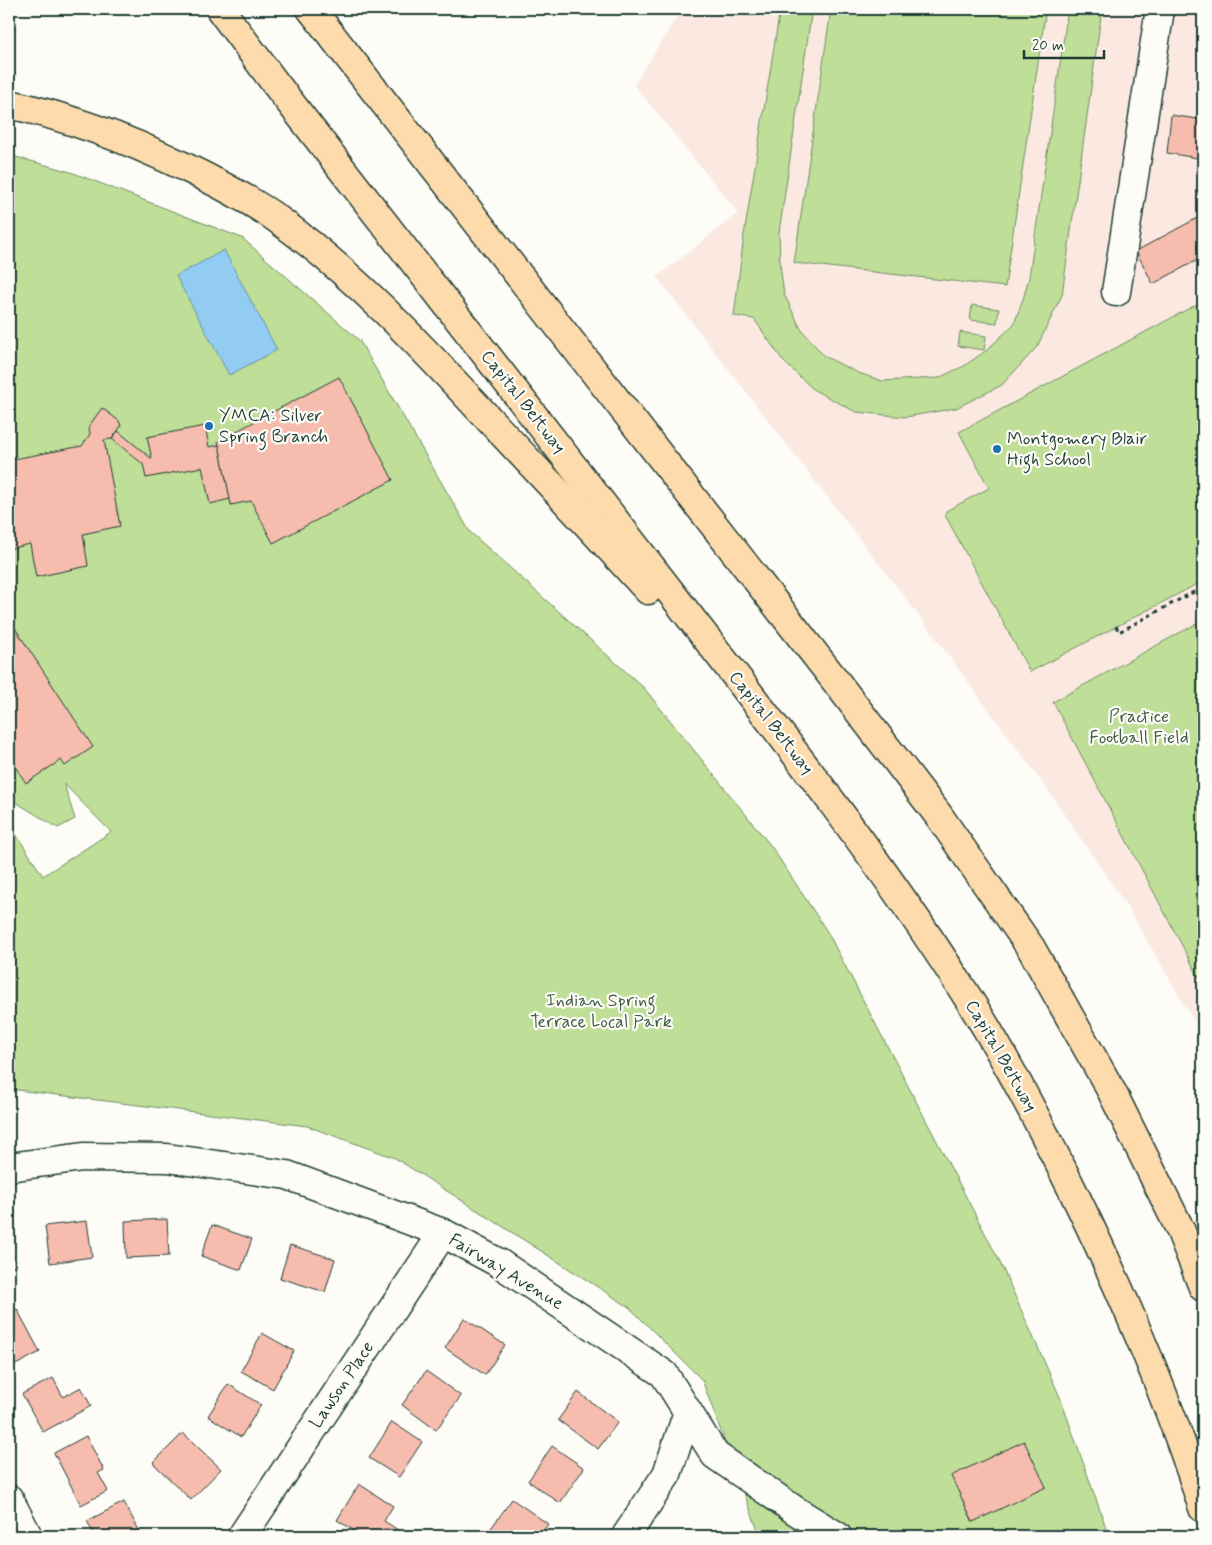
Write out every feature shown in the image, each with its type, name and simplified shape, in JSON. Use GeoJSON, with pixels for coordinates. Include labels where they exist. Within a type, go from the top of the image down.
{"type":"FeatureCollection","features":[{"type":"Feature","properties":{"kind":"highway","name":"Capital Beltway"},"geometry":{"type":"LineString","coordinates":[[220,9],[287,99],[770,722],[925,931],[964,991],[1004,1060],[1075,1195],[1108,1264],[1165,1400],[1203,1508]]}},
{"type":"Feature","properties":{"kind":"highway"},"geometry":{"type":"LineString","coordinates":[[312,9],[939,816],[1030,948],[1107,1084],[1180,1229],[1203,1287]]}},
{"type":"Feature","properties":{"kind":"highway"},"geometry":{"type":"LineString","coordinates":[[9,104],[77,122],[147,149],[206,177],[274,217],[329,259],[386,311],[440,366],[770,722]]}},
{"type":"Feature","properties":{"kind":"street"},"geometry":{"type":"LineString","coordinates":[[1116,292],[1160,9]]}},
{"type":"Feature","properties":{"kind":"street","name":"Fairway Avenue"},"geometry":{"type":"LineString","coordinates":[[9,1167],[83,1157],[167,1158],[287,1175],[443,1233],[500,1263],[664,1374],[715,1454],[796,1511],[837,1536]]}},
{"type":"Feature","properties":{"kind":"street","name":"Lawson Place"},"geometry":{"type":"LineString","coordinates":[[242,1536],[443,1233]]}},
{"type":"Feature","properties":{"kind":"street"},"geometry":{"type":"LineString","coordinates":[[626,1536],[667,1474],[688,1412]]}},
{"type":"Feature","properties":{"kind":"street"},"geometry":{"type":"LineString","coordinates":[[9,1499],[28,1536]]}},
{"type":"Feature","properties":{"kind":"path"},"geometry":{"type":"LineString","coordinates":[[1116,626],[1119,632],[1203,587]]}},
{"type":"Feature","properties":{"kind":"shaded area","name":"Montgomery Blair High School"},"geometry":{"type":"Polygon","coordinates":[[[682,9],[1203,9],[1203,1037],[1128,908],[1050,793],[923,621],[657,277],[738,213],[634,85],[682,9]]]}},
{"type":"Feature","properties":{"kind":"green space"},"geometry":{"type":"Polygon","coordinates":[[[780,9],[812,9],[779,233],[780,265],[784,294],[801,329],[824,356],[856,372],[882,381],[938,378],[964,366],[987,350],[1014,324],[1029,277],[1068,9],[1102,9],[1062,295],[1037,347],[1002,385],[956,408],[906,417],[856,412],[814,390],[783,361],[754,319],[734,316],[744,235],[780,9]]]}},
{"type":"Feature","properties":{"kind":"green space"},"geometry":{"type":"Polygon","coordinates":[[[831,9],[1046,9],[1005,287],[794,263],[831,9]]]}},
{"type":"Feature","properties":{"kind":"green space","name":"Indian Spring Terrace Local Park"},"geometry":{"type":"Polygon","coordinates":[[[9,155],[71,172],[242,238],[359,340],[470,532],[644,688],[771,846],[828,933],[998,1258],[1060,1397],[1109,1536],[760,1536],[702,1380],[629,1307],[395,1158],[307,1126],[9,1089],[9,823],[43,876],[111,832],[64,784],[75,819],[58,828],[9,798],[12,792],[9,789],[9,155]]]}},
{"type":"Feature","properties":{"kind":"green space"},"geometry":{"type":"Polygon","coordinates":[[[1203,301],[1203,581],[1030,672],[945,515],[946,511],[989,488],[959,432],[1203,301]]]}},
{"type":"Feature","properties":{"kind":"green space"},"geometry":{"type":"Polygon","coordinates":[[[972,305],[999,309],[997,323],[970,320],[972,305]]]}},
{"type":"Feature","properties":{"kind":"green space"},"geometry":{"type":"Polygon","coordinates":[[[960,332],[986,336],[984,350],[958,346],[960,332]]]}},
{"type":"Feature","properties":{"kind":"green space","name":"Practice Football Field"},"geometry":{"type":"Polygon","coordinates":[[[1203,620],[1203,985],[1053,702],[1203,620]]]}},
{"type":"Feature","properties":{"kind":"water"},"geometry":{"type":"Polygon","coordinates":[[[224,250],[277,350],[229,375],[176,276],[224,250]]]}},
{"type":"Feature","properties":{"kind":"building"},"geometry":{"type":"Polygon","coordinates":[[[1171,115],[1203,120],[1203,159],[1167,153],[1171,115]]]}},
{"type":"Feature","properties":{"kind":"building"},"geometry":{"type":"Polygon","coordinates":[[[1203,215],[1203,257],[1153,284],[1136,251],[1203,215]]]}},
{"type":"Feature","properties":{"kind":"building"},"geometry":{"type":"Polygon","coordinates":[[[339,377],[393,480],[273,543],[251,501],[231,505],[218,441],[339,377]]]}},
{"type":"Feature","properties":{"kind":"building"},"geometry":{"type":"Polygon","coordinates":[[[102,408],[119,421],[121,426],[112,439],[104,440],[120,526],[83,534],[88,566],[36,577],[30,544],[9,549],[9,460],[82,446],[90,434],[89,426],[102,408]]]}},
{"type":"Feature","properties":{"kind":"building"},"geometry":{"type":"Polygon","coordinates":[[[205,426],[209,447],[219,445],[230,499],[210,504],[202,467],[146,478],[143,464],[112,439],[118,431],[152,459],[147,437],[205,426]]]}},
{"type":"Feature","properties":{"kind":"building"},"geometry":{"type":"Polygon","coordinates":[[[9,619],[93,747],[65,766],[61,760],[26,783],[9,757],[9,619]]]}},
{"type":"Feature","properties":{"kind":"building"},"geometry":{"type":"Polygon","coordinates":[[[167,1219],[169,1256],[126,1258],[125,1221],[167,1219]]]}},
{"type":"Feature","properties":{"kind":"building"},"geometry":{"type":"Polygon","coordinates":[[[87,1221],[92,1257],[50,1263],[45,1226],[87,1221]]]}},
{"type":"Feature","properties":{"kind":"building"},"geometry":{"type":"Polygon","coordinates":[[[212,1225],[252,1239],[241,1270],[201,1256],[212,1225]]]}},
{"type":"Feature","properties":{"kind":"building"},"geometry":{"type":"Polygon","coordinates":[[[9,1243],[16,1266],[9,1268],[9,1243]]]}},
{"type":"Feature","properties":{"kind":"building"},"geometry":{"type":"Polygon","coordinates":[[[290,1245],[335,1259],[325,1292],[280,1278],[290,1245]]]}},
{"type":"Feature","properties":{"kind":"building"},"geometry":{"type":"Polygon","coordinates":[[[17,1309],[40,1352],[10,1368],[9,1313],[17,1309]]]}},
{"type":"Feature","properties":{"kind":"building"},"geometry":{"type":"Polygon","coordinates":[[[464,1318],[505,1345],[485,1375],[445,1348],[464,1318]]]}},
{"type":"Feature","properties":{"kind":"building"},"geometry":{"type":"Polygon","coordinates":[[[262,1333],[294,1351],[273,1389],[241,1371],[262,1333]]]}},
{"type":"Feature","properties":{"kind":"building"},"geometry":{"type":"Polygon","coordinates":[[[426,1371],[461,1396],[436,1430],[402,1405],[426,1371]]]}},
{"type":"Feature","properties":{"kind":"building"},"geometry":{"type":"Polygon","coordinates":[[[53,1378],[63,1397],[81,1387],[91,1406],[43,1432],[22,1394],[53,1378]]]}},
{"type":"Feature","properties":{"kind":"building"},"geometry":{"type":"Polygon","coordinates":[[[228,1384],[261,1405],[241,1437],[208,1416],[228,1384]]]}},
{"type":"Feature","properties":{"kind":"building"},"geometry":{"type":"Polygon","coordinates":[[[578,1392],[618,1422],[598,1449],[558,1420],[578,1392]]]}},
{"type":"Feature","properties":{"kind":"building"},"geometry":{"type":"Polygon","coordinates":[[[392,1422],[422,1442],[399,1477],[369,1458],[392,1422]]]}},
{"type":"Feature","properties":{"kind":"building"},"geometry":{"type":"Polygon","coordinates":[[[183,1433],[221,1469],[191,1500],[153,1463],[183,1433]]]}},
{"type":"Feature","properties":{"kind":"building"},"geometry":{"type":"Polygon","coordinates":[[[86,1436],[104,1470],[98,1473],[108,1491],[81,1505],[54,1453],[86,1436]]]}},
{"type":"Feature","properties":{"kind":"building"},"geometry":{"type":"Polygon","coordinates":[[[1024,1441],[1046,1487],[973,1522],[951,1476],[1024,1441]]]}},
{"type":"Feature","properties":{"kind":"building"},"geometry":{"type":"Polygon","coordinates":[[[552,1446],[584,1468],[560,1503],[528,1481],[552,1446]]]}},
{"type":"Feature","properties":{"kind":"building"},"geometry":{"type":"Polygon","coordinates":[[[359,1484],[393,1506],[384,1521],[398,1530],[394,1536],[363,1536],[337,1520],[359,1484]]]}},
{"type":"Feature","properties":{"kind":"building"},"geometry":{"type":"Polygon","coordinates":[[[512,1499],[548,1524],[540,1536],[491,1536],[487,1534],[512,1499]]]}},
{"type":"Feature","properties":{"kind":"building"},"geometry":{"type":"Polygon","coordinates":[[[124,1502],[142,1536],[95,1536],[87,1521],[124,1502]]]}},
{"type":"Feature","properties":{"kind":"place","name":"YMCA: Silver Spring Branch"},"geometry":{"type":"Point","coordinates":[209,426]}},
{"type":"Feature","properties":{"kind":"place","name":"Montgomery Blair High School"},"geometry":{"type":"Point","coordinates":[997,449]}}]}
